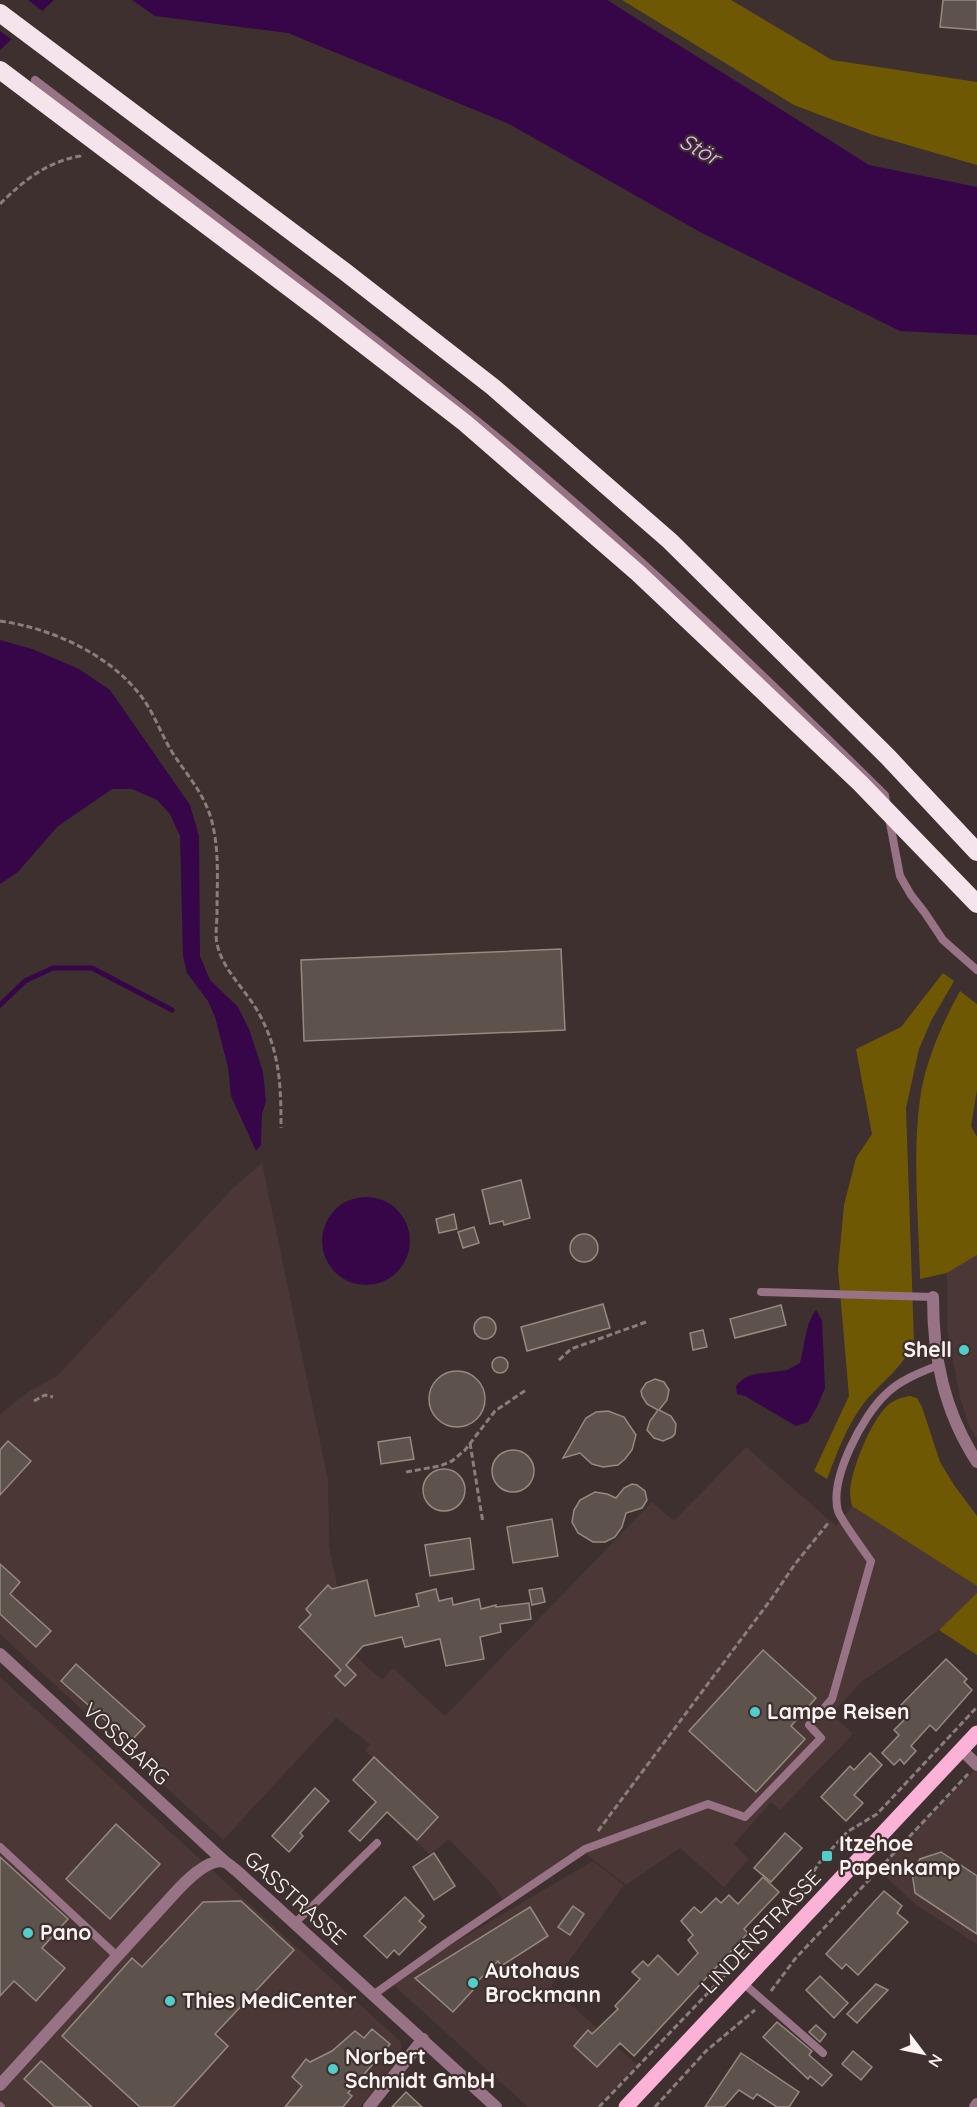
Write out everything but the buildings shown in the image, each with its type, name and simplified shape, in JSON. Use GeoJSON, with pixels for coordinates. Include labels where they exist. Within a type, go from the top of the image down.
{"type":"FeatureCollection","features":[{"type":"Feature","properties":{"kind":"highway"},"geometry":{"type":"LineString","coordinates":[[0,13],[344,271],[493,387],[670,541],[888,757],[977,852]]}},
{"type":"Feature","properties":{"kind":"highway"},"geometry":{"type":"LineString","coordinates":[[0,70],[465,423],[638,573],[860,783],[977,904]]}},
{"type":"Feature","properties":{"kind":"main road","name":"LINDENSTRASSE"},"geometry":{"type":"LineString","coordinates":[[626,2107],[977,1733]]}},
{"type":"Feature","properties":{"kind":"street"},"geometry":{"type":"LineString","coordinates":[[933,1297],[939,1365],[951,1412],[962,1439],[977,1462]]}},
{"type":"Feature","properties":{"kind":"street","name":"VOSSBARG"},"geometry":{"type":"LineString","coordinates":[[0,1654],[225,1862]]}},
{"type":"Feature","properties":{"kind":"street"},"geometry":{"type":"LineString","coordinates":[[962,1750],[977,1765]]}},
{"type":"Feature","properties":{"kind":"street","name":"GASSTRASSE"},"geometry":{"type":"LineString","coordinates":[[0,2085],[191,1877],[212,1863],[225,1862],[496,2107]]}},
{"type":"Feature","properties":{"kind":"street"},"geometry":{"type":"LineString","coordinates":[[369,2107],[423,2039]]}},
{"type":"Feature","properties":{"kind":"lane"},"geometry":{"type":"LineString","coordinates":[[35,80],[331,304],[475,419],[682,598],[885,795],[900,876],[943,940],[977,970]]}},
{"type":"Feature","properties":{"kind":"lane"},"geometry":{"type":"LineString","coordinates":[[761,1292],[933,1297]]}},
{"type":"Feature","properties":{"kind":"lane"},"geometry":{"type":"LineString","coordinates":[[374,1995],[585,1849],[708,1804],[745,1817],[821,1738],[809,1725],[832,1699],[871,1561],[838,1511],[839,1481],[843,1465],[855,1438],[872,1410],[894,1387],[939,1365]]}},
{"type":"Feature","properties":{"kind":"lane"},"geometry":{"type":"LineString","coordinates":[[295,1923],[377,1844]]}},
{"type":"Feature","properties":{"kind":"lane"},"geometry":{"type":"LineString","coordinates":[[0,1846],[117,1956]]}},
{"type":"Feature","properties":{"kind":"lane"},"geometry":{"type":"LineString","coordinates":[[742,1982],[822,2053]]}},
{"type":"Feature","properties":{"kind":"path"},"geometry":{"type":"LineString","coordinates":[[0,204],[23,181],[44,168],[65,159],[81,156]]}},
{"type":"Feature","properties":{"kind":"path"},"geometry":{"type":"LineString","coordinates":[[0,621],[43,631],[65,640],[88,652],[125,678],[141,696],[173,752],[205,801],[215,834],[217,943],[231,975],[256,1009],[275,1052],[281,1080],[282,1128]]}},
{"type":"Feature","properties":{"kind":"path"},"geometry":{"type":"LineString","coordinates":[[559,1360],[571,1349],[646,1322]]}},
{"type":"Feature","properties":{"kind":"path"},"geometry":{"type":"LineString","coordinates":[[406,1472],[441,1466],[452,1461],[470,1443],[495,1411],[526,1390]]}},
{"type":"Feature","properties":{"kind":"path"},"geometry":{"type":"LineString","coordinates":[[34,1401],[45,1395],[53,1397]]}},
{"type":"Feature","properties":{"kind":"path"},"geometry":{"type":"LineString","coordinates":[[470,1443],[483,1523]]}},
{"type":"Feature","properties":{"kind":"path"},"geometry":{"type":"LineString","coordinates":[[585,1849],[795,1564],[838,1511]]}},
{"type":"Feature","properties":{"kind":"path"},"geometry":{"type":"LineString","coordinates":[[795,1903],[819,1863],[847,1832],[877,1814],[977,1707]]}},
{"type":"Feature","properties":{"kind":"path"},"geometry":{"type":"LineString","coordinates":[[655,2107],[706,2051],[748,2018],[795,1959],[977,1765]]}},
{"type":"Feature","properties":{"kind":"path"},"geometry":{"type":"LineString","coordinates":[[599,2107],[754,1945]]}},
{"type":"Feature","properties":{"kind":"shaded area"},"geometry":{"type":"Polygon","coordinates":[[[622,0],[731,0],[832,60],[977,82],[977,165],[873,135],[794,105],[622,0]]]}},
{"type":"Feature","properties":{"kind":"shaded area"},"geometry":{"type":"Polygon","coordinates":[[[943,973],[954,981],[931,1021],[919,1049],[906,1108],[914,1341],[905,1358],[864,1403],[852,1420],[827,1479],[814,1471],[849,1396],[838,1269],[844,1205],[856,1158],[872,1134],[856,1049],[901,1027],[943,973]]]}},
{"type":"Feature","properties":{"kind":"shaded area"},"geometry":{"type":"Polygon","coordinates":[[[960,991],[977,1004],[977,1090],[971,1126],[977,1137],[977,1255],[947,1273],[920,1279],[916,1143],[920,1099],[935,1044],[960,991]]]}},
{"type":"Feature","properties":{"kind":"shaded area"},"geometry":{"type":"Polygon","coordinates":[[[262,1163],[328,1480],[329,1546],[351,1652],[382,1680],[393,1668],[445,1716],[652,1502],[674,1521],[746,1447],[836,1526],[852,1506],[977,1586],[977,1593],[939,1630],[862,1681],[832,1714],[853,1734],[780,1810],[771,1802],[734,1844],[749,1859],[724,1887],[680,1848],[626,1885],[586,1854],[505,1903],[493,1885],[449,1839],[430,1855],[352,1780],[373,1758],[365,1751],[370,1744],[336,1718],[223,1840],[0,1634],[0,1414],[28,1392],[57,1376],[233,1188],[262,1163]]]}},
{"type":"Feature","properties":{"kind":"shaded area","name":"Shell"},"geometry":{"type":"Polygon","coordinates":[[[977,1255],[977,1439],[970,1428],[960,1398],[947,1329],[947,1273],[977,1255]]]}},
{"type":"Feature","properties":{"kind":"shaded area"},"geometry":{"type":"Polygon","coordinates":[[[910,1396],[917,1398],[922,1407],[940,1462],[977,1516],[977,1586],[852,1506],[851,1483],[869,1433],[888,1405],[910,1396]]]}},
{"type":"Feature","properties":{"kind":"shaded area"},"geometry":{"type":"Polygon","coordinates":[[[977,1593],[977,1655],[939,1630],[977,1593]]]}},
{"type":"Feature","properties":{"kind":"shaded area"},"geometry":{"type":"Polygon","coordinates":[[[0,1677],[401,2042],[401,2056],[360,2107],[0,2107],[0,1677]]]}},
{"type":"Feature","properties":{"kind":"shaded area"},"geometry":{"type":"Polygon","coordinates":[[[977,1768],[977,1944],[916,1905],[878,1869],[977,1768]]]}},
{"type":"Feature","properties":{"kind":"shaded area","name":"Autohaus Brockmann"},"geometry":{"type":"Polygon","coordinates":[[[593,1861],[624,1885],[551,1986],[637,2065],[596,2107],[528,2107],[389,1981],[593,1861]]]}},
{"type":"Feature","properties":{"kind":"water"},"geometry":{"type":"Polygon","coordinates":[[[0,0],[54,0],[0,50],[0,0]]]}},
{"type":"Feature","properties":{"kind":"water","name":"Stör"},"geometry":{"type":"Polygon","coordinates":[[[132,0],[607,0],[869,165],[977,187],[977,335],[900,331],[700,232],[509,124],[288,33],[155,16],[132,0]]]}},
{"type":"Feature","properties":{"kind":"water"},"geometry":{"type":"Polygon","coordinates":[[[0,640],[32,649],[79,669],[110,690],[190,805],[199,836],[200,956],[210,980],[238,1007],[249,1029],[263,1072],[266,1101],[262,1114],[261,1145],[256,1151],[231,1096],[228,1067],[215,1017],[208,1001],[187,973],[183,956],[180,836],[170,814],[157,800],[132,789],[112,789],[57,827],[18,872],[0,884],[0,640]]]}},
{"type":"Feature","properties":{"kind":"water"},"geometry":{"type":"Polygon","coordinates":[[[366,1197],[391,1204],[403,1216],[410,1241],[403,1266],[391,1278],[366,1285],[341,1278],[329,1266],[322,1241],[329,1216],[341,1204],[366,1197]]]}},
{"type":"Feature","properties":{"kind":"water"},"geometry":{"type":"Polygon","coordinates":[[[816,1310],[822,1320],[825,1388],[808,1422],[796,1426],[745,1396],[737,1394],[736,1386],[747,1377],[787,1370],[800,1363],[807,1328],[816,1310]]]}},
{"type":"Feature","properties":{"kind":"pier"},"geometry":{"type":"Polygon","coordinates":[[[0,0],[28,0],[45,13],[14,41],[0,31],[0,0]]]}},
{"type":"Feature","properties":{"kind":"waterway"},"geometry":{"type":"LineString","coordinates":[[0,1005],[25,981],[53,968],[92,968],[172,1010]]}},
{"type":"Feature","properties":{"kind":"place","name":"Shell"},"geometry":{"type":"Point","coordinates":[964,1350]}},
{"type":"Feature","properties":{"kind":"place","name":"Lampe Reisen"},"geometry":{"type":"Point","coordinates":[755,1712]}},
{"type":"Feature","properties":{"kind":"place","name":"Itzehoe Papenkamp"},"geometry":{"type":"Point","coordinates":[827,1856]}},
{"type":"Feature","properties":{"kind":"place","name":"Pano"},"geometry":{"type":"Point","coordinates":[28,1933]}},
{"type":"Feature","properties":{"kind":"place","name":"Autohaus Brockmann"},"geometry":{"type":"Point","coordinates":[473,1983]}},
{"type":"Feature","properties":{"kind":"place","name":"Thies MediCenter"},"geometry":{"type":"Point","coordinates":[170,2001]}},
{"type":"Feature","properties":{"kind":"place","name":"Norbert Schmidt GmbH"},"geometry":{"type":"Point","coordinates":[333,2069]}}]}
